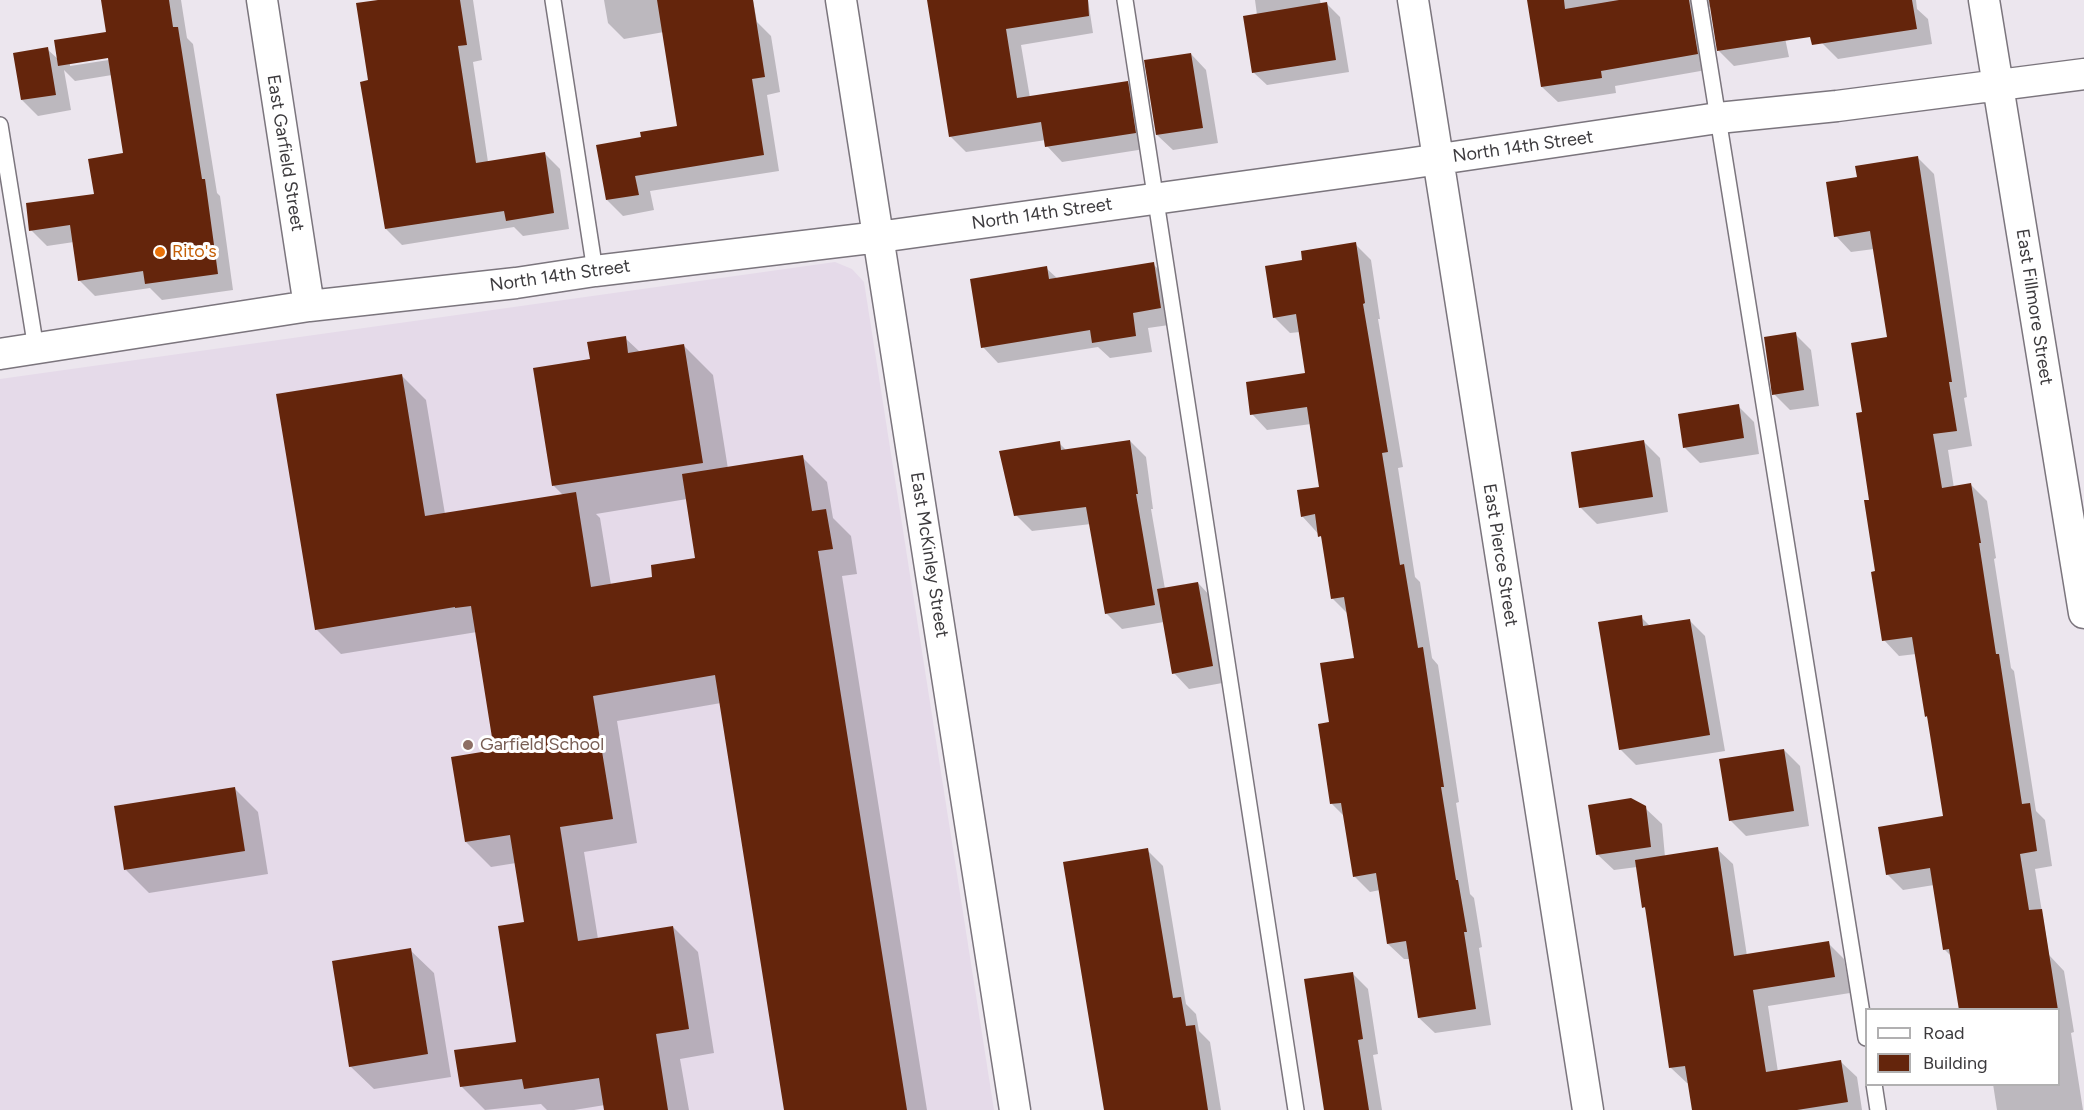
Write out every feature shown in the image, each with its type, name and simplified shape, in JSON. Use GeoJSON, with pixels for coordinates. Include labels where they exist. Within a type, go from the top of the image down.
{"type":"FeatureCollection","features":[{"type":"Feature","properties":{"kind":"street","name":"East Garfield Street"},"geometry":{"type":"LineString","coordinates":[[262,0],[309,306]]}},
{"type":"Feature","properties":{"kind":"street","name":"East McKinley Street"},"geometry":{"type":"LineString","coordinates":[[841,0],[1014,1110]]}},
{"type":"Feature","properties":{"kind":"street","name":"East Pierce Street"},"geometry":{"type":"LineString","coordinates":[[1413,0],[1588,1110]]}},
{"type":"Feature","properties":{"kind":"street","name":"East Fillmore Street"},"geometry":{"type":"LineString","coordinates":[[1984,0],[2084,613]]}},
{"type":"Feature","properties":{"kind":"street","name":"North 14th Street"},"geometry":{"type":"LineString","coordinates":[[0,354],[309,306],[516,283],[595,271],[879,237],[1718,118],[1837,106],[2084,74]]}},
{"type":"Feature","properties":{"kind":"lane"},"geometry":{"type":"LineString","coordinates":[[553,0],[595,271]]}},
{"type":"Feature","properties":{"kind":"lane"},"geometry":{"type":"LineString","coordinates":[[1125,0],[1296,1110]]}},
{"type":"Feature","properties":{"kind":"lane"},"geometry":{"type":"LineString","coordinates":[[1699,0],[1865,1032]]}},
{"type":"Feature","properties":{"kind":"lane"},"geometry":{"type":"LineString","coordinates":[[0,125],[36,349]]}},
{"type":"Feature","properties":{"kind":"lane"},"geometry":{"type":"LineString","coordinates":[[1874,1086],[1878,1110]]}},
{"type":"Feature","properties":{"kind":"shaded area","name":"Garfield School"},"geometry":{"type":"Polygon","coordinates":[[[835,262],[852,269],[864,282],[994,1110],[0,1110],[0,379],[835,262]]]}},
{"type":"Feature","properties":{"kind":"building"},"geometry":{"type":"Polygon","coordinates":[[[101,0],[169,0],[173,27],[178,27],[202,179],[205,179],[218,274],[145,284],[143,271],[78,281],[70,225],[29,231],[26,203],[94,194],[88,159],[123,153],[108,58],[58,66],[54,40],[106,32],[101,0]]]}},
{"type":"Feature","properties":{"kind":"building"},"geometry":{"type":"Polygon","coordinates":[[[378,0],[460,0],[467,45],[458,46],[476,163],[545,152],[554,213],[506,221],[504,211],[385,229],[360,82],[368,80],[356,3],[378,0]]]}},
{"type":"Feature","properties":{"kind":"building"},"geometry":{"type":"Polygon","coordinates":[[[657,0],[753,0],[765,77],[752,79],[764,155],[635,176],[639,195],[606,200],[596,145],[641,137],[640,132],[677,126],[657,0]]]}},
{"type":"Feature","properties":{"kind":"building"},"geometry":{"type":"Polygon","coordinates":[[[927,0],[1088,0],[1089,16],[1006,29],[1017,98],[1128,81],[1136,133],[1045,147],[1041,122],[949,137],[927,0]]]}},
{"type":"Feature","properties":{"kind":"building"},"geometry":{"type":"Polygon","coordinates":[[[1527,0],[1564,0],[1565,9],[1619,0],[1689,0],[1698,54],[1601,71],[1602,78],[1541,87],[1527,0]]]}},
{"type":"Feature","properties":{"kind":"building"},"geometry":{"type":"Polygon","coordinates":[[[1709,0],[1912,0],[1917,29],[1812,45],[1810,37],[1717,51],[1709,0]]]}},
{"type":"Feature","properties":{"kind":"building"},"geometry":{"type":"Polygon","coordinates":[[[1327,2],[1336,60],[1252,73],[1243,16],[1327,2]]]}},
{"type":"Feature","properties":{"kind":"building"},"geometry":{"type":"Polygon","coordinates":[[[48,47],[56,95],[21,100],[13,53],[48,47]]]}},
{"type":"Feature","properties":{"kind":"building"},"geometry":{"type":"Polygon","coordinates":[[[1191,53],[1203,128],[1156,135],[1144,60],[1191,53]]]}},
{"type":"Feature","properties":{"kind":"building"},"geometry":{"type":"Polygon","coordinates":[[[1918,156],[1952,382],[1949,382],[1957,431],[1933,434],[1942,488],[1971,483],[1996,654],[1999,654],[2022,804],[2030,803],[2037,851],[2020,854],[2029,910],[2042,909],[2058,1008],[1959,1008],[1949,949],[1943,950],[1930,868],[1886,875],[1878,827],[1943,816],[1912,637],[1882,641],[1871,572],[1875,571],[1864,500],[1869,500],[1856,413],[1862,412],[1851,343],[1887,337],[1870,231],[1834,237],[1826,182],[1857,177],[1855,166],[1918,156]]]}},
{"type":"Feature","properties":{"kind":"building"},"geometry":{"type":"Polygon","coordinates":[[[1356,242],[1365,303],[1363,304],[1388,452],[1382,453],[1400,565],[1404,564],[1418,648],[1423,647],[1444,787],[1441,787],[1467,932],[1464,932],[1476,1009],[1418,1018],[1406,941],[1387,944],[1376,873],[1353,877],[1341,803],[1330,804],[1318,724],[1329,722],[1320,663],[1354,658],[1344,597],[1331,599],[1321,536],[1318,537],[1315,514],[1301,517],[1297,490],[1319,487],[1307,407],[1250,415],[1246,382],[1305,373],[1296,314],[1273,318],[1265,266],[1302,260],[1301,251],[1356,242]]]}},
{"type":"Feature","properties":{"kind":"building"},"geometry":{"type":"Polygon","coordinates":[[[1154,262],[1161,308],[1133,313],[1136,336],[1092,343],[1090,330],[981,348],[970,279],[1047,266],[1049,279],[1154,262]]]}},
{"type":"Feature","properties":{"kind":"building"},"geometry":{"type":"Polygon","coordinates":[[[1796,332],[1804,390],[1772,395],[1764,337],[1796,332]]]}},
{"type":"Feature","properties":{"kind":"building"},"geometry":{"type":"Polygon","coordinates":[[[626,336],[628,353],[684,344],[703,463],[552,486],[533,368],[590,359],[587,342],[626,336]]]}},
{"type":"Feature","properties":{"kind":"building"},"geometry":{"type":"Polygon","coordinates":[[[402,374],[425,516],[576,492],[591,587],[652,577],[651,565],[695,558],[682,474],[803,455],[812,511],[826,509],[833,549],[818,551],[907,1110],[784,1110],[715,675],[593,696],[613,819],[560,827],[578,941],[673,926],[689,1029],[656,1034],[668,1110],[604,1110],[599,1078],[524,1089],[522,1079],[460,1087],[454,1050],[516,1042],[498,926],[524,922],[510,835],[465,842],[451,757],[494,750],[471,606],[315,630],[276,394],[402,374]]]}},
{"type":"Feature","properties":{"kind":"building"},"geometry":{"type":"Polygon","coordinates":[[[1739,404],[1744,438],[1683,448],[1678,414],[1739,404]]]}},
{"type":"Feature","properties":{"kind":"building"},"geometry":{"type":"Polygon","coordinates":[[[1130,440],[1138,494],[1136,494],[1155,605],[1105,614],[1086,507],[1014,516],[999,451],[1060,441],[1061,450],[1130,440]]]}},
{"type":"Feature","properties":{"kind":"building"},"geometry":{"type":"Polygon","coordinates":[[[1644,440],[1653,497],[1579,508],[1571,452],[1644,440]]]}},
{"type":"Feature","properties":{"kind":"building"},"geometry":{"type":"Polygon","coordinates":[[[1198,582],[1213,666],[1172,674],[1157,589],[1198,582]]]}},
{"type":"Feature","properties":{"kind":"building"},"geometry":{"type":"Polygon","coordinates":[[[1642,615],[1643,626],[1690,619],[1710,735],[1619,750],[1598,622],[1642,615]]]}},
{"type":"Feature","properties":{"kind":"building"},"geometry":{"type":"Polygon","coordinates":[[[1784,749],[1794,811],[1729,821],[1719,759],[1784,749]]]}},
{"type":"Feature","properties":{"kind":"building"},"geometry":{"type":"Polygon","coordinates":[[[235,787],[245,851],[124,870],[114,806],[235,787]]]}},
{"type":"Feature","properties":{"kind":"building"},"geometry":{"type":"Polygon","coordinates":[[[1631,798],[1646,806],[1651,847],[1596,855],[1588,805],[1631,798]]]}},
{"type":"Feature","properties":{"kind":"building"},"geometry":{"type":"Polygon","coordinates":[[[1718,847],[1734,956],[1829,941],[1835,977],[1753,990],[1766,1072],[1841,1060],[1848,1102],[1797,1110],[1692,1110],[1685,1066],[1669,1068],[1645,907],[1642,908],[1635,860],[1718,847]]]}},
{"type":"Feature","properties":{"kind":"building"},"geometry":{"type":"Polygon","coordinates":[[[1148,848],[1173,998],[1181,997],[1186,1026],[1195,1025],[1208,1110],[1104,1110],[1063,862],[1148,848]]]}},
{"type":"Feature","properties":{"kind":"building"},"geometry":{"type":"Polygon","coordinates":[[[411,948],[428,1054],[349,1067],[332,961],[411,948]]]}},
{"type":"Feature","properties":{"kind":"building"},"geometry":{"type":"Polygon","coordinates":[[[1353,972],[1363,1039],[1358,1040],[1369,1110],[1324,1110],[1304,979],[1353,972]]]}},
{"type":"Feature","properties":{"kind":"place","name":"Rito's"},"geometry":{"type":"Point","coordinates":[160,252]}},
{"type":"Feature","properties":{"kind":"place","name":"Garfield School"},"geometry":{"type":"Point","coordinates":[468,745]}}]}
